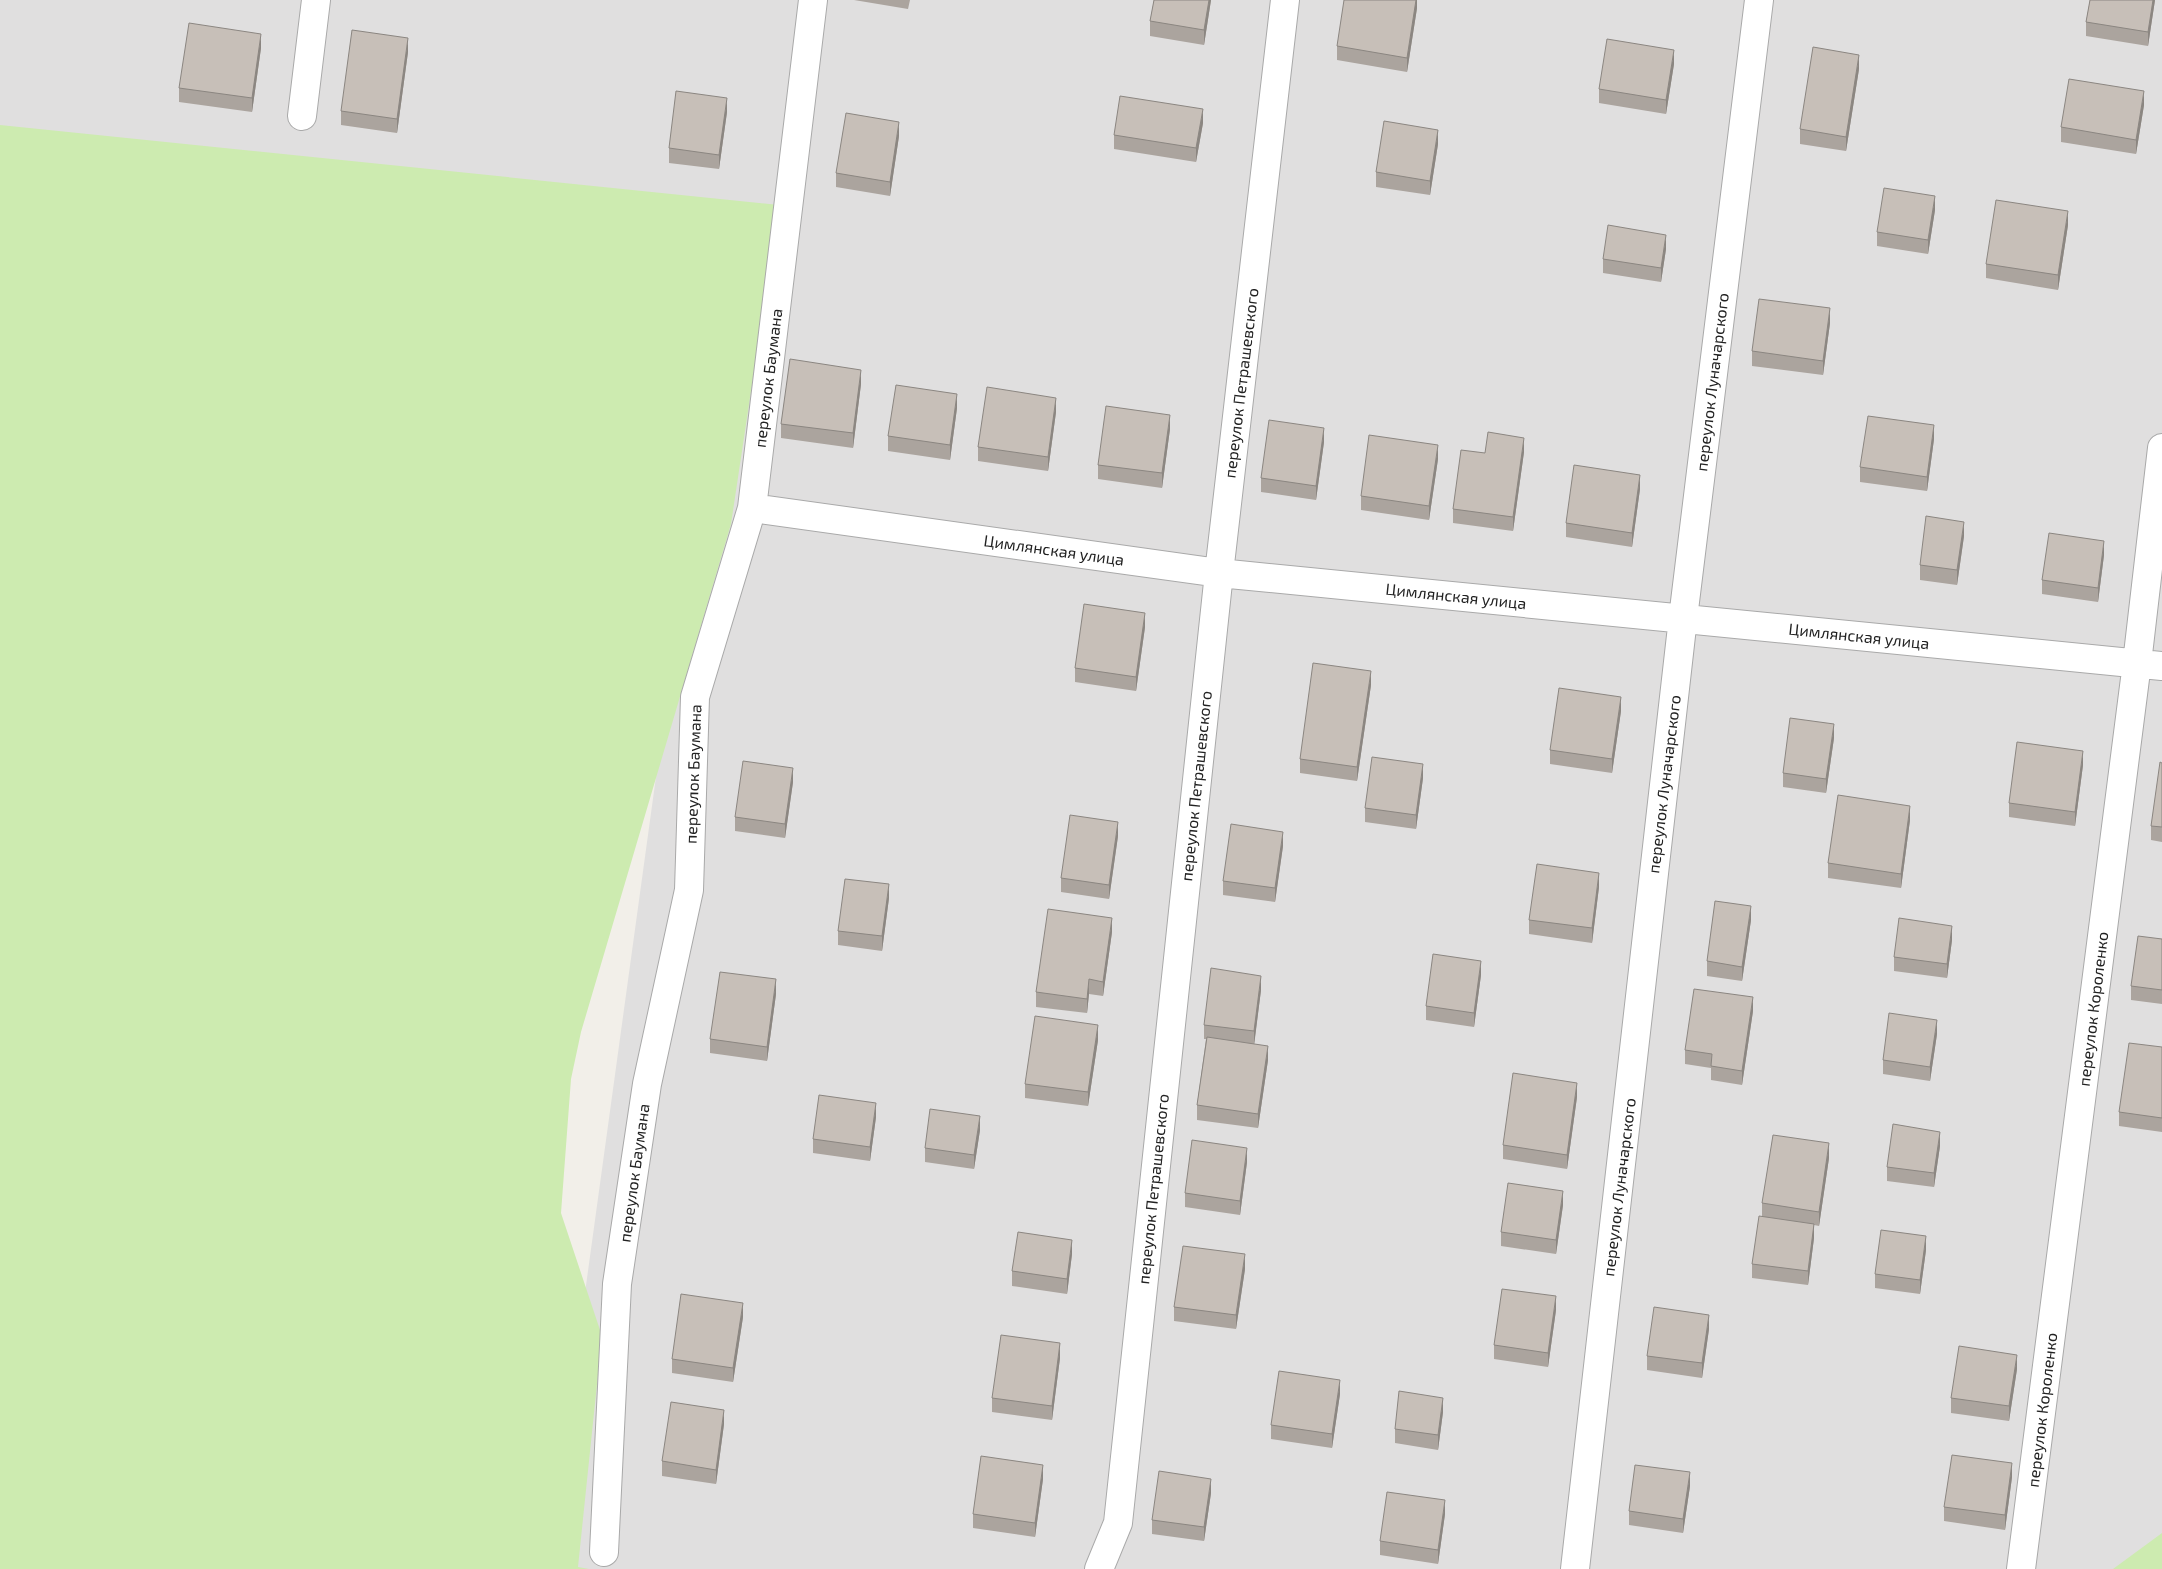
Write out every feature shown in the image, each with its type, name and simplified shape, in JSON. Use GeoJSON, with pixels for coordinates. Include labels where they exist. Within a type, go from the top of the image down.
{"type":"FeatureCollection","features":[{"type":"Feature","properties":{"kind":"street"},"geometry":{"type":"LineString","coordinates":[[302,116],[316,0]]}},
{"type":"Feature","properties":{"kind":"street","name":"переулок Баумана"},"geometry":{"type":"LineString","coordinates":[[604,1552],[618,1284],[647,1084],[689,890],[695,697],[752,508],[813,0]]}},
{"type":"Feature","properties":{"kind":"street","name":"переулок Петрашевского"},"geometry":{"type":"LineString","coordinates":[[1099,1569],[1118,1523],[1218,573],[1285,0]]}},
{"type":"Feature","properties":{"kind":"street","name":"переулок Луначарского"},"geometry":{"type":"LineString","coordinates":[[1575,1569],[1683,618],[1759,0]]}},
{"type":"Feature","properties":{"kind":"street","name":"переулок Короленко"},"geometry":{"type":"LineString","coordinates":[[2022,1569],[2149,664],[2162,448]]}},
{"type":"Feature","properties":{"kind":"street","name":"Цимлянская улица"},"geometry":{"type":"LineString","coordinates":[[752,508],[1218,573],[2149,664]]}},
{"type":"Feature","properties":{"kind":"shaded area"},"geometry":{"type":"Polygon","coordinates":[[[0,0],[2162,0],[2162,1569],[547,1569],[730,239],[0,176],[0,0]]]}},
{"type":"Feature","properties":{"kind":"green space"},"geometry":{"type":"Polygon","coordinates":[[[0,125],[779,205],[731,524],[581,1032],[571,1079],[561,1213],[602,1336],[578,1567],[589,1569],[0,1569],[0,125]]]}},
{"type":"Feature","properties":{"kind":"green space"},"geometry":{"type":"Polygon","coordinates":[[[2162,1533],[2162,1569],[2113,1569],[2162,1533]]]}},
{"type":"Feature","properties":{"kind":"building"},"geometry":{"type":"Polygon","coordinates":[[[1154,0],[1209,0],[1204,30],[1150,21],[1154,0]]]}},
{"type":"Feature","properties":{"kind":"building"},"geometry":{"type":"Polygon","coordinates":[[[1344,0],[1416,0],[1407,58],[1337,46],[1344,0]]]}},
{"type":"Feature","properties":{"kind":"building"},"geometry":{"type":"Polygon","coordinates":[[[2090,0],[2153,0],[2148,32],[2086,22],[2090,0]]]}},
{"type":"Feature","properties":{"kind":"building"},"geometry":{"type":"Polygon","coordinates":[[[189,23],[261,34],[252,98],[179,88],[189,23]]]}},
{"type":"Feature","properties":{"kind":"building"},"geometry":{"type":"Polygon","coordinates":[[[352,30],[408,38],[397,119],[341,111],[352,30]]]}},
{"type":"Feature","properties":{"kind":"building"},"geometry":{"type":"Polygon","coordinates":[[[1607,39],[1674,50],[1666,100],[1599,89],[1607,39]]]}},
{"type":"Feature","properties":{"kind":"building"},"geometry":{"type":"Polygon","coordinates":[[[1813,47],[1859,55],[1846,137],[1800,129],[1813,47]]]}},
{"type":"Feature","properties":{"kind":"building"},"geometry":{"type":"Polygon","coordinates":[[[2069,79],[2144,91],[2136,140],[2061,127],[2069,79]]]}},
{"type":"Feature","properties":{"kind":"building"},"geometry":{"type":"Polygon","coordinates":[[[676,91],[727,98],[719,155],[669,148],[676,91]]]}},
{"type":"Feature","properties":{"kind":"building"},"geometry":{"type":"Polygon","coordinates":[[[1120,96],[1203,109],[1196,148],[1114,135],[1120,96]]]}},
{"type":"Feature","properties":{"kind":"building"},"geometry":{"type":"Polygon","coordinates":[[[846,113],[899,122],[890,182],[836,173],[846,113]]]}},
{"type":"Feature","properties":{"kind":"building"},"geometry":{"type":"Polygon","coordinates":[[[1384,121],[1438,130],[1430,181],[1376,172],[1384,121]]]}},
{"type":"Feature","properties":{"kind":"building"},"geometry":{"type":"Polygon","coordinates":[[[1884,188],[1935,196],[1928,240],[1877,232],[1884,188]]]}},
{"type":"Feature","properties":{"kind":"building"},"geometry":{"type":"Polygon","coordinates":[[[1996,200],[2068,211],[2058,275],[1986,264],[1996,200]]]}},
{"type":"Feature","properties":{"kind":"building"},"geometry":{"type":"Polygon","coordinates":[[[1608,225],[1666,235],[1661,268],[1603,259],[1608,225]]]}},
{"type":"Feature","properties":{"kind":"building"},"geometry":{"type":"Polygon","coordinates":[[[1759,299],[1830,308],[1823,361],[1752,351],[1759,299]]]}},
{"type":"Feature","properties":{"kind":"building"},"geometry":{"type":"Polygon","coordinates":[[[790,359],[861,370],[853,433],[781,424],[790,359]]]}},
{"type":"Feature","properties":{"kind":"building"},"geometry":{"type":"Polygon","coordinates":[[[896,385],[957,394],[950,445],[888,436],[896,385]]]}},
{"type":"Feature","properties":{"kind":"building"},"geometry":{"type":"Polygon","coordinates":[[[987,387],[1056,398],[1048,457],[978,447],[987,387]]]}},
{"type":"Feature","properties":{"kind":"building"},"geometry":{"type":"Polygon","coordinates":[[[1106,406],[1170,415],[1162,473],[1098,465],[1106,406]]]}},
{"type":"Feature","properties":{"kind":"building"},"geometry":{"type":"Polygon","coordinates":[[[1868,416],[1934,425],[1927,477],[1860,467],[1868,416]]]}},
{"type":"Feature","properties":{"kind":"building"},"geometry":{"type":"Polygon","coordinates":[[[1269,420],[1324,428],[1316,486],[1261,478],[1269,420]]]}},
{"type":"Feature","properties":{"kind":"building"},"geometry":{"type":"Polygon","coordinates":[[[1488,432],[1524,438],[1513,517],[1453,509],[1461,450],[1485,453],[1488,432]]]}},
{"type":"Feature","properties":{"kind":"building"},"geometry":{"type":"Polygon","coordinates":[[[1369,435],[1438,445],[1429,506],[1361,496],[1369,435]]]}},
{"type":"Feature","properties":{"kind":"building"},"geometry":{"type":"Polygon","coordinates":[[[1574,465],[1640,475],[1632,533],[1566,523],[1574,465]]]}},
{"type":"Feature","properties":{"kind":"building"},"geometry":{"type":"Polygon","coordinates":[[[1926,516],[1964,522],[1957,570],[1920,565],[1926,516]]]}},
{"type":"Feature","properties":{"kind":"building"},"geometry":{"type":"Polygon","coordinates":[[[2049,533],[2104,541],[2098,588],[2042,580],[2049,533]]]}},
{"type":"Feature","properties":{"kind":"building"},"geometry":{"type":"Polygon","coordinates":[[[1084,604],[1145,613],[1136,677],[1075,668],[1084,604]]]}},
{"type":"Feature","properties":{"kind":"building"},"geometry":{"type":"Polygon","coordinates":[[[1313,663],[1371,671],[1357,767],[1300,759],[1313,663]]]}},
{"type":"Feature","properties":{"kind":"building"},"geometry":{"type":"Polygon","coordinates":[[[1559,688],[1621,697],[1612,759],[1550,750],[1559,688]]]}},
{"type":"Feature","properties":{"kind":"building"},"geometry":{"type":"Polygon","coordinates":[[[1790,718],[1834,724],[1826,779],[1783,773],[1790,718]]]}},
{"type":"Feature","properties":{"kind":"building"},"geometry":{"type":"Polygon","coordinates":[[[2017,742],[2083,751],[2075,812],[2009,803],[2017,742]]]}},
{"type":"Feature","properties":{"kind":"building"},"geometry":{"type":"Polygon","coordinates":[[[1372,757],[1423,764],[1416,815],[1365,808],[1372,757]]]}},
{"type":"Feature","properties":{"kind":"building"},"geometry":{"type":"Polygon","coordinates":[[[743,761],[793,768],[785,824],[735,817],[743,761]]]}},
{"type":"Feature","properties":{"kind":"building"},"geometry":{"type":"Polygon","coordinates":[[[2160,762],[2162,763],[2162,827],[2151,826],[2160,762]]]}},
{"type":"Feature","properties":{"kind":"building"},"geometry":{"type":"Polygon","coordinates":[[[1838,795],[1910,806],[1901,874],[1828,863],[1838,795]]]}},
{"type":"Feature","properties":{"kind":"building"},"geometry":{"type":"Polygon","coordinates":[[[1070,815],[1118,822],[1109,885],[1061,878],[1070,815]]]}},
{"type":"Feature","properties":{"kind":"building"},"geometry":{"type":"Polygon","coordinates":[[[1231,824],[1283,832],[1275,888],[1223,881],[1231,824]]]}},
{"type":"Feature","properties":{"kind":"building"},"geometry":{"type":"Polygon","coordinates":[[[1537,864],[1599,873],[1592,928],[1529,920],[1537,864]]]}},
{"type":"Feature","properties":{"kind":"building"},"geometry":{"type":"Polygon","coordinates":[[[845,879],[889,884],[882,936],[838,931],[845,879]]]}},
{"type":"Feature","properties":{"kind":"building"},"geometry":{"type":"Polygon","coordinates":[[[1715,901],[1751,906],[1742,967],[1707,961],[1715,901]]]}},
{"type":"Feature","properties":{"kind":"building"},"geometry":{"type":"Polygon","coordinates":[[[1048,909],[1112,918],[1103,982],[1089,979],[1087,999],[1036,992],[1048,909]]]}},
{"type":"Feature","properties":{"kind":"building"},"geometry":{"type":"Polygon","coordinates":[[[1899,918],[1952,926],[1947,964],[1894,957],[1899,918]]]}},
{"type":"Feature","properties":{"kind":"building"},"geometry":{"type":"Polygon","coordinates":[[[2138,936],[2162,939],[2162,990],[2131,986],[2138,936]]]}},
{"type":"Feature","properties":{"kind":"building"},"geometry":{"type":"Polygon","coordinates":[[[1433,954],[1481,961],[1474,1013],[1426,1006],[1433,954]]]}},
{"type":"Feature","properties":{"kind":"building"},"geometry":{"type":"Polygon","coordinates":[[[1211,968],[1261,976],[1254,1031],[1204,1025],[1211,968]]]}},
{"type":"Feature","properties":{"kind":"building"},"geometry":{"type":"Polygon","coordinates":[[[720,972],[776,979],[767,1047],[710,1039],[720,972]]]}},
{"type":"Feature","properties":{"kind":"building"},"geometry":{"type":"Polygon","coordinates":[[[1694,989],[1753,997],[1742,1071],[1711,1066],[1712,1054],[1685,1050],[1694,989]]]}},
{"type":"Feature","properties":{"kind":"building"},"geometry":{"type":"Polygon","coordinates":[[[1889,1013],[1937,1020],[1930,1067],[1883,1060],[1889,1013]]]}},
{"type":"Feature","properties":{"kind":"building"},"geometry":{"type":"Polygon","coordinates":[[[1035,1016],[1098,1025],[1088,1092],[1025,1084],[1035,1016]]]}},
{"type":"Feature","properties":{"kind":"building"},"geometry":{"type":"Polygon","coordinates":[[[1207,1037],[1268,1046],[1258,1114],[1197,1105],[1207,1037]]]}},
{"type":"Feature","properties":{"kind":"building"},"geometry":{"type":"Polygon","coordinates":[[[2129,1043],[2162,1047],[2162,1118],[2119,1112],[2129,1043]]]}},
{"type":"Feature","properties":{"kind":"building"},"geometry":{"type":"Polygon","coordinates":[[[1513,1073],[1577,1083],[1567,1155],[1503,1145],[1513,1073]]]}},
{"type":"Feature","properties":{"kind":"building"},"geometry":{"type":"Polygon","coordinates":[[[819,1095],[876,1103],[870,1147],[813,1139],[819,1095]]]}},
{"type":"Feature","properties":{"kind":"building"},"geometry":{"type":"Polygon","coordinates":[[[930,1109],[980,1116],[974,1155],[925,1148],[930,1109]]]}},
{"type":"Feature","properties":{"kind":"building"},"geometry":{"type":"Polygon","coordinates":[[[1893,1124],[1940,1132],[1934,1173],[1887,1167],[1893,1124]]]}},
{"type":"Feature","properties":{"kind":"building"},"geometry":{"type":"Polygon","coordinates":[[[1773,1135],[1829,1143],[1819,1212],[1762,1203],[1773,1135]]]}},
{"type":"Feature","properties":{"kind":"building"},"geometry":{"type":"Polygon","coordinates":[[[1192,1140],[1247,1148],[1240,1201],[1185,1193],[1192,1140]]]}},
{"type":"Feature","properties":{"kind":"building"},"geometry":{"type":"Polygon","coordinates":[[[1508,1183],[1563,1191],[1556,1240],[1501,1232],[1508,1183]]]}},
{"type":"Feature","properties":{"kind":"building"},"geometry":{"type":"Polygon","coordinates":[[[1759,1216],[1814,1224],[1808,1271],[1752,1264],[1759,1216]]]}},
{"type":"Feature","properties":{"kind":"building"},"geometry":{"type":"Polygon","coordinates":[[[1881,1230],[1926,1236],[1920,1280],[1875,1274],[1881,1230]]]}},
{"type":"Feature","properties":{"kind":"building"},"geometry":{"type":"Polygon","coordinates":[[[1018,1232],[1072,1240],[1067,1279],[1012,1271],[1018,1232]]]}},
{"type":"Feature","properties":{"kind":"building"},"geometry":{"type":"Polygon","coordinates":[[[1183,1246],[1245,1254],[1236,1315],[1174,1307],[1183,1246]]]}},
{"type":"Feature","properties":{"kind":"building"},"geometry":{"type":"Polygon","coordinates":[[[1502,1289],[1556,1296],[1548,1353],[1494,1345],[1502,1289]]]}},
{"type":"Feature","properties":{"kind":"building"},"geometry":{"type":"Polygon","coordinates":[[[681,1294],[743,1303],[733,1368],[672,1359],[681,1294]]]}},
{"type":"Feature","properties":{"kind":"building"},"geometry":{"type":"Polygon","coordinates":[[[1654,1307],[1709,1315],[1702,1363],[1647,1356],[1654,1307]]]}},
{"type":"Feature","properties":{"kind":"building"},"geometry":{"type":"Polygon","coordinates":[[[1001,1335],[1060,1343],[1052,1406],[992,1398],[1001,1335]]]}},
{"type":"Feature","properties":{"kind":"building"},"geometry":{"type":"Polygon","coordinates":[[[1959,1346],[2017,1355],[2009,1406],[1951,1398],[1959,1346]]]}},
{"type":"Feature","properties":{"kind":"building"},"geometry":{"type":"Polygon","coordinates":[[[1279,1371],[1340,1380],[1332,1434],[1271,1425],[1279,1371]]]}},
{"type":"Feature","properties":{"kind":"building"},"geometry":{"type":"Polygon","coordinates":[[[1399,1391],[1443,1398],[1438,1435],[1395,1429],[1399,1391]]]}},
{"type":"Feature","properties":{"kind":"building"},"geometry":{"type":"Polygon","coordinates":[[[671,1402],[724,1410],[716,1470],[662,1461],[671,1402]]]}},
{"type":"Feature","properties":{"kind":"building"},"geometry":{"type":"Polygon","coordinates":[[[1952,1455],[2012,1463],[2005,1515],[1944,1507],[1952,1455]]]}},
{"type":"Feature","properties":{"kind":"building"},"geometry":{"type":"Polygon","coordinates":[[[981,1456],[1043,1465],[1035,1523],[973,1514],[981,1456]]]}},
{"type":"Feature","properties":{"kind":"building"},"geometry":{"type":"Polygon","coordinates":[[[1635,1465],[1690,1472],[1683,1519],[1629,1511],[1635,1465]]]}},
{"type":"Feature","properties":{"kind":"building"},"geometry":{"type":"Polygon","coordinates":[[[1159,1471],[1211,1479],[1204,1527],[1152,1520],[1159,1471]]]}},
{"type":"Feature","properties":{"kind":"building"},"geometry":{"type":"Polygon","coordinates":[[[1387,1492],[1445,1500],[1438,1550],[1380,1541],[1387,1492]]]}}]}
